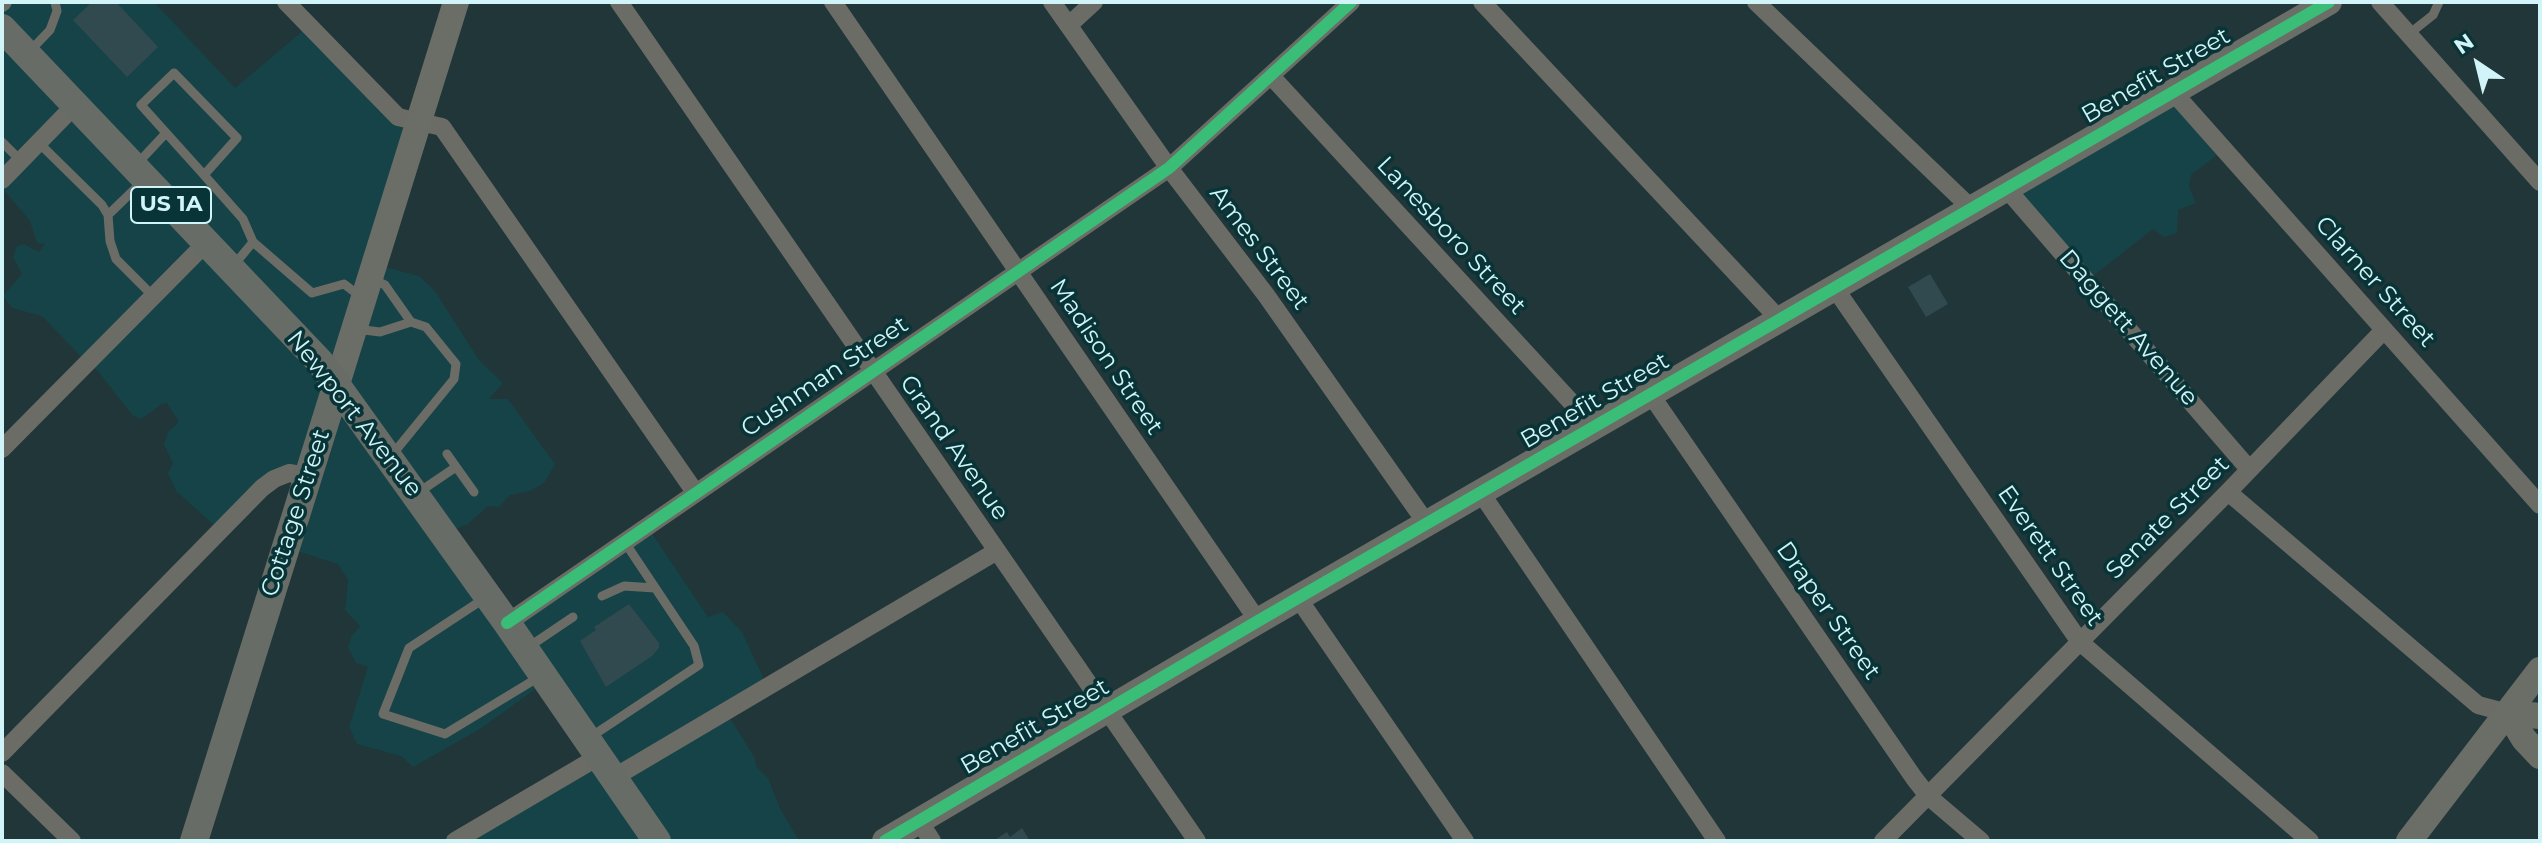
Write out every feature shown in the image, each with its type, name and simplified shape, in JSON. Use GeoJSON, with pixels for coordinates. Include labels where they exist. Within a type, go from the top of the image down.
{"type":"FeatureCollection","features":[{"type":"Feature","properties":{"kind":"main road","name":"Newport Avenue"},"geometry":{"type":"LineString","coordinates":[[2,28],[320,362],[507,623],[657,841]]}},
{"type":"Feature","properties":{"kind":"main road","name":"Cottage Street"},"geometry":{"type":"LineString","coordinates":[[194,841],[337,384]]}},
{"type":"Feature","properties":{"kind":"street"},"geometry":{"type":"LineString","coordinates":[[286,2],[398,117],[442,127],[695,492]]}},
{"type":"Feature","properties":{"kind":"street","name":"Cottage Street"},"geometry":{"type":"LineString","coordinates":[[337,384],[456,2]]}},
{"type":"Feature","properties":{"kind":"street","name":"Grand Avenue"},"geometry":{"type":"LineString","coordinates":[[619,2],[1197,841]]}},
{"type":"Feature","properties":{"kind":"street","name":"Madison Street"},"geometry":{"type":"LineString","coordinates":[[833,2],[1258,621]]}},
{"type":"Feature","properties":{"kind":"street","name":"Ames Street"},"geometry":{"type":"LineString","coordinates":[[1052,2],[1169,168],[1266,295],[1427,524]]}},
{"type":"Feature","properties":{"kind":"street"},"geometry":{"type":"LineString","coordinates":[[1069,25],[1094,2]]}},
{"type":"Feature","properties":{"kind":"street","name":"Cushman Street"},"geometry":{"type":"LineString","coordinates":[[507,623],[1169,168],[1351,2]]}},
{"type":"Feature","properties":{"kind":"street"},"geometry":{"type":"LineString","coordinates":[[1482,2],[1779,319]]}},
{"type":"Feature","properties":{"kind":"street"},"geometry":{"type":"LineString","coordinates":[[1756,2],[1972,209]]}},
{"type":"Feature","properties":{"kind":"street","name":"Benefit Street"},"geometry":{"type":"LineString","coordinates":[[885,841],[925,831],[1107,711],[1258,621],[2329,2]]}},
{"type":"Feature","properties":{"kind":"street"},"geometry":{"type":"LineString","coordinates":[[2380,2],[2540,182]]}},
{"type":"Feature","properties":{"kind":"street","name":"Lanesboro Street"},"geometry":{"type":"LineString","coordinates":[[1272,77],[1595,428]]}},
{"type":"Feature","properties":{"kind":"street","name":"Clarner Street"},"geometry":{"type":"LineString","coordinates":[[2173,92],[2540,505]]}},
{"type":"Feature","properties":{"kind":"street"},"geometry":{"type":"LineString","coordinates":[[2,180],[75,105]]}},
{"type":"Feature","properties":{"kind":"street","name":"Daggett Avenue"},"geometry":{"type":"LineString","coordinates":[[2006,188],[2249,469]]}},
{"type":"Feature","properties":{"kind":"street"},"geometry":{"type":"LineString","coordinates":[[2,449],[207,242]]}},
{"type":"Feature","properties":{"kind":"street","name":"Everett Street"},"geometry":{"type":"LineString","coordinates":[[1834,287],[2080,642],[2310,841]]}},
{"type":"Feature","properties":{"kind":"street","name":"Senate Street"},"geometry":{"type":"LineString","coordinates":[[1883,841],[2384,330]]}},
{"type":"Feature","properties":{"kind":"street","name":"Draper Street"},"geometry":{"type":"LineString","coordinates":[[1651,395],[1928,796],[1981,841]]}},
{"type":"Feature","properties":{"kind":"street"},"geometry":{"type":"LineString","coordinates":[[2,753],[262,488],[289,473],[307,476]]}},
{"type":"Feature","properties":{"kind":"street"},"geometry":{"type":"LineString","coordinates":[[2228,492],[2478,705],[2508,713],[2540,716]]}},
{"type":"Feature","properties":{"kind":"street"},"geometry":{"type":"LineString","coordinates":[[1481,493],[1717,841]]}},
{"type":"Feature","properties":{"kind":"street"},"geometry":{"type":"LineString","coordinates":[[455,841],[599,758],[997,551]]}},
{"type":"Feature","properties":{"kind":"street"},"geometry":{"type":"LineString","coordinates":[[1298,598],[1465,841]]}},
{"type":"Feature","properties":{"kind":"street"},"geometry":{"type":"LineString","coordinates":[[2409,841],[2540,670]]}},
{"type":"Feature","properties":{"kind":"street"},"geometry":{"type":"LineString","coordinates":[[2508,713],[2524,739],[2540,756]]}},
{"type":"Feature","properties":{"kind":"street"},"geometry":{"type":"LineString","coordinates":[[2,773],[72,841]]}},
{"type":"Feature","properties":{"kind":"lane"},"geometry":{"type":"LineString","coordinates":[[27,55],[50,30],[57,11],[55,2]]}},
{"type":"Feature","properties":{"kind":"lane"},"geometry":{"type":"LineString","coordinates":[[2409,34],[2433,15],[2439,2]]}},
{"type":"Feature","properties":{"kind":"lane"},"geometry":{"type":"LineString","coordinates":[[204,175],[237,138],[174,73],[141,105],[243,219],[253,242],[312,293],[344,284],[367,289],[385,285],[411,322]]}},
{"type":"Feature","properties":{"kind":"lane"},"geometry":{"type":"LineString","coordinates":[[108,215],[166,133]]}},
{"type":"Feature","properties":{"kind":"lane"},"geometry":{"type":"LineString","coordinates":[[2,142],[21,161]]}},
{"type":"Feature","properties":{"kind":"lane"},"geometry":{"type":"LineString","coordinates":[[39,143],[102,205],[108,215],[110,241],[116,259],[153,296]]}},
{"type":"Feature","properties":{"kind":"lane"},"geometry":{"type":"LineString","coordinates":[[231,268],[253,242]]}},
{"type":"Feature","properties":{"kind":"lane"},"geometry":{"type":"LineString","coordinates":[[355,329],[380,332],[411,322],[426,327],[456,364],[454,379],[390,457]]}},
{"type":"Feature","properties":{"kind":"lane"},"geometry":{"type":"LineString","coordinates":[[447,454],[474,492]]}},
{"type":"Feature","properties":{"kind":"lane"},"geometry":{"type":"LineString","coordinates":[[416,494],[456,467]]}},
{"type":"Feature","properties":{"kind":"lane"},"geometry":{"type":"LineString","coordinates":[[599,758],[699,665],[694,646],[624,541]]}},
{"type":"Feature","properties":{"kind":"lane"},"geometry":{"type":"LineString","coordinates":[[602,596],[624,586],[655,588]]}},
{"type":"Feature","properties":{"kind":"lane"},"geometry":{"type":"LineString","coordinates":[[488,596],[409,648],[383,714],[445,734],[542,674]]}},
{"type":"Feature","properties":{"kind":"lane"},"geometry":{"type":"LineString","coordinates":[[525,649],[573,617]]}},
{"type":"Feature","properties":{"kind":"shaded area"},"geometry":{"type":"Polygon","coordinates":[[[7,2],[154,2],[235,88],[305,29],[416,131],[382,266],[419,276],[435,291],[479,360],[503,383],[489,399],[508,399],[555,464],[545,482],[530,491],[510,495],[499,507],[488,506],[468,524],[446,533],[508,622],[651,532],[708,617],[723,612],[742,632],[768,688],[728,715],[755,758],[756,766],[768,778],[780,808],[799,841],[461,841],[598,763],[544,683],[480,729],[413,767],[401,756],[357,744],[349,727],[368,667],[356,663],[348,647],[360,626],[345,610],[348,580],[338,564],[294,550],[314,481],[289,475],[222,532],[176,491],[168,473],[173,464],[164,444],[168,432],[179,422],[167,403],[141,419],[133,416],[98,371],[42,316],[12,308],[3,296],[22,274],[13,257],[17,246],[24,244],[39,252],[45,244],[37,243],[30,221],[2,188],[2,7],[7,2]]]}},
{"type":"Feature","properties":{"kind":"shaded area"},"geometry":{"type":"Polygon","coordinates":[[[2172,95],[2225,149],[2191,175],[2189,187],[2196,203],[2178,210],[2177,233],[2164,237],[2153,229],[2088,280],[2015,187],[2172,95]]]}},
{"type":"Feature","properties":{"kind":"building"},"geometry":{"type":"Polygon","coordinates":[[[92,2],[116,2],[158,47],[127,77],[73,20],[92,2]]]}},
{"type":"Feature","properties":{"kind":"building"},"geometry":{"type":"Polygon","coordinates":[[[1930,274],[1948,304],[1926,317],[1908,287],[1930,274]]]}},
{"type":"Feature","properties":{"kind":"building"},"geometry":{"type":"Polygon","coordinates":[[[629,604],[659,643],[659,648],[606,687],[580,641],[596,630],[594,627],[629,604]]]}},
{"type":"Feature","properties":{"kind":"building"},"geometry":{"type":"Polygon","coordinates":[[[1022,828],[1030,841],[993,841],[1007,832],[1010,837],[1022,828]]]}},
{"type":"Feature","properties":{"kind":"cycle path"},"geometry":{"type":"LineString","coordinates":[[507,623],[1169,168],[1351,2]]}},
{"type":"Feature","properties":{"kind":"cycle path"},"geometry":{"type":"LineString","coordinates":[[885,841],[1258,621],[2329,2]]}}]}
